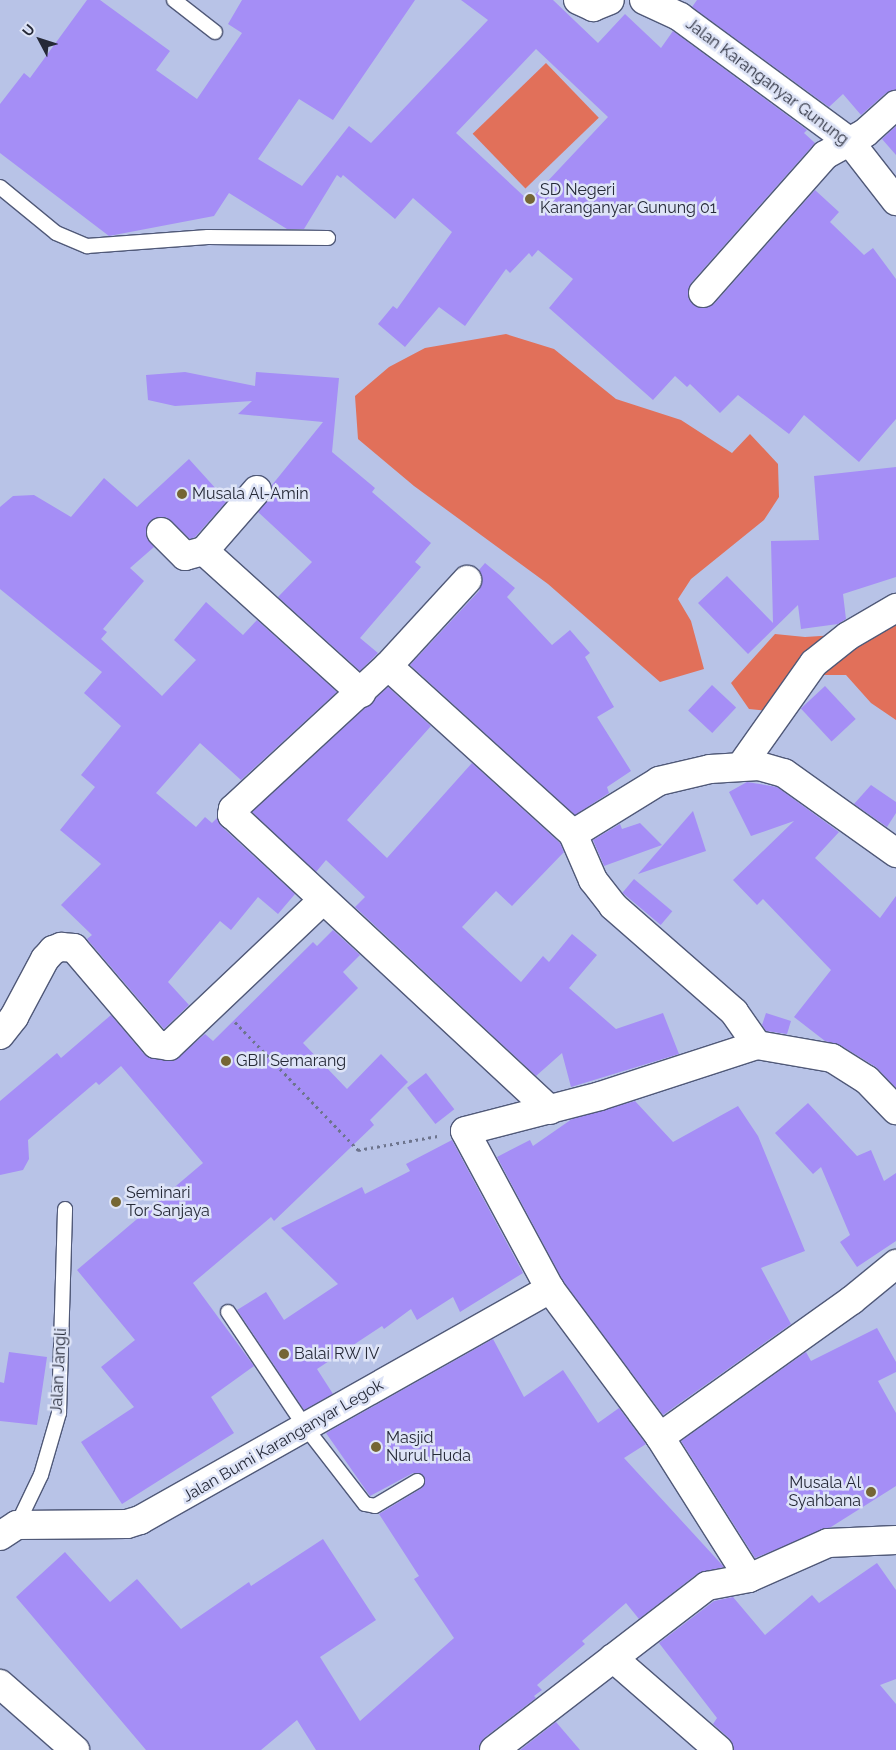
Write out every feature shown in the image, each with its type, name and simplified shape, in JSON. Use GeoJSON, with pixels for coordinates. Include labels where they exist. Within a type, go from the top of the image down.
{"type":"FeatureCollection","features":[{"type":"Feature","properties":{"kind":"street"},"geometry":{"type":"LineString","coordinates":[[578,0],[593,7],[610,0]]}},
{"type":"Feature","properties":{"kind":"street","name":"Jalan Karanganyar Gunung"},"geometry":{"type":"LineString","coordinates":[[644,0],[688,23],[850,142],[896,201]]}},
{"type":"Feature","properties":{"kind":"street"},"geometry":{"type":"LineString","coordinates":[[703,293],[825,155],[872,128],[896,105]]}},
{"type":"Feature","properties":{"kind":"street"},"geometry":{"type":"LineString","coordinates":[[161,532],[185,556],[204,551],[257,490]]}},
{"type":"Feature","properties":{"kind":"street"},"geometry":{"type":"LineString","coordinates":[[204,551],[361,693]]}},
{"type":"Feature","properties":{"kind":"street"},"geometry":{"type":"LineString","coordinates":[[467,580],[388,666],[361,693],[233,809],[232,815],[550,1110]]}},
{"type":"Feature","properties":{"kind":"street"},"geometry":{"type":"LineString","coordinates":[[741,766],[814,663],[842,640],[896,608]]}},
{"type":"Feature","properties":{"kind":"street"},"geometry":{"type":"LineString","coordinates":[[388,666],[573,834],[592,880],[613,906],[734,1012],[756,1045]]}},
{"type":"Feature","properties":{"kind":"street"},"geometry":{"type":"LineString","coordinates":[[573,834],[659,781],[741,766],[784,773],[896,852]]}},
{"type":"Feature","properties":{"kind":"street"},"geometry":{"type":"LineString","coordinates":[[0,1035],[14,1017],[45,959],[53,950],[74,948],[156,1044],[163,1047],[169,1046],[323,900]]}},
{"type":"Feature","properties":{"kind":"street"},"geometry":{"type":"LineString","coordinates":[[749,1578],[660,1437],[550,1289],[465,1131],[550,1110],[756,1045],[832,1058],[867,1080],[896,1110]]}},
{"type":"Feature","properties":{"kind":"street"},"geometry":{"type":"LineString","coordinates":[[660,1437],[852,1300],[896,1264]]}},
{"type":"Feature","properties":{"kind":"street","name":"Jalan Bumi Karanganyar Legok"},"geometry":{"type":"LineString","coordinates":[[8,1530],[127,1524],[140,1520],[550,1289]]}},
{"type":"Feature","properties":{"kind":"street"},"geometry":{"type":"LineString","coordinates":[[494,1750],[699,1590],[749,1578],[828,1542],[896,1540]]}},
{"type":"Feature","properties":{"kind":"street"},"geometry":{"type":"LineString","coordinates":[[613,1658],[719,1750]]}},
{"type":"Feature","properties":{"kind":"street"},"geometry":{"type":"LineString","coordinates":[[0,1684],[75,1750]]}},
{"type":"Feature","properties":{"kind":"lane"},"geometry":{"type":"LineString","coordinates":[[174,0],[215,32]]}},
{"type":"Feature","properties":{"kind":"lane"},"geometry":{"type":"LineString","coordinates":[[0,188],[56,233],[88,246],[208,237],[328,238]]}},
{"type":"Feature","properties":{"kind":"lane","name":"Jalan Jangli"},"geometry":{"type":"LineString","coordinates":[[8,1530],[41,1475],[59,1413],[65,1209]]}},
{"type":"Feature","properties":{"kind":"lane"},"geometry":{"type":"LineString","coordinates":[[228,1312],[306,1428],[365,1504],[375,1506],[417,1481]]}},
{"type":"Feature","properties":{"kind":"path"},"geometry":{"type":"LineString","coordinates":[[216,1002],[358,1150],[465,1131]]}},
{"type":"Feature","properties":{"kind":"shaded area"},"geometry":{"type":"Polygon","coordinates":[[[546,63],[599,118],[525,189],[473,134],[546,63]]]}},
{"type":"Feature","properties":{"kind":"shaded area"},"geometry":{"type":"Polygon","coordinates":[[[506,334],[554,349],[616,399],[681,420],[732,453],[750,434],[778,464],[779,497],[764,520],[691,579],[678,599],[691,621],[704,669],[660,682],[548,584],[414,486],[358,439],[355,396],[389,367],[425,348],[506,334]]]}},
{"type":"Feature","properties":{"kind":"shaded area"},"geometry":{"type":"Polygon","coordinates":[[[896,617],[896,720],[871,703],[846,675],[819,675],[778,712],[749,709],[731,683],[775,634],[805,637],[852,634],[896,617]]]}},
{"type":"Feature","properties":{"kind":"building"},"geometry":{"type":"Polygon","coordinates":[[[87,0],[100,0],[170,51],[156,70],[197,99],[242,33],[228,24],[242,0],[415,0],[333,120],[299,99],[258,159],[302,186],[349,126],[371,143],[488,20],[461,0],[553,0],[598,43],[625,14],[661,48],[673,31],[807,130],[804,133],[815,143],[691,283],[688,298],[700,308],[714,304],[815,190],[839,212],[830,222],[864,255],[873,248],[896,279],[896,419],[859,462],[804,415],[789,434],[738,395],[720,413],[690,384],[687,387],[675,376],[653,400],[549,308],[573,279],[538,250],[532,257],[529,253],[510,273],[506,269],[465,326],[439,307],[405,347],[378,324],[393,306],[397,309],[452,232],[413,198],[395,219],[343,175],[341,178],[337,175],[304,229],[287,229],[229,193],[214,216],[109,236],[0,153],[0,104],[24,73],[30,78],[87,0]],[[536,49],[456,133],[529,201],[608,117],[536,49]]]}},
{"type":"Feature","properties":{"kind":"building"},"geometry":{"type":"Polygon","coordinates":[[[697,0],[896,0],[896,90],[886,93],[861,115],[843,94],[829,107],[692,7],[697,0]]]}},
{"type":"Feature","properties":{"kind":"building"},"geometry":{"type":"Polygon","coordinates":[[[896,126],[896,155],[882,139],[896,126]]]}},
{"type":"Feature","properties":{"kind":"building"},"geometry":{"type":"Polygon","coordinates":[[[185,372],[255,386],[256,372],[339,378],[332,452],[375,488],[372,492],[431,543],[415,562],[421,567],[360,638],[378,653],[360,671],[278,597],[312,562],[258,512],[272,493],[272,485],[323,422],[238,414],[252,401],[175,406],[148,400],[146,375],[185,372]]]}},
{"type":"Feature","properties":{"kind":"building"},"geometry":{"type":"Polygon","coordinates":[[[189,459],[227,501],[195,537],[190,539],[166,517],[150,521],[146,536],[154,547],[130,568],[144,581],[103,629],[107,632],[101,639],[162,696],[196,660],[174,640],[206,602],[243,635],[257,620],[337,692],[241,780],[200,743],[156,793],[196,827],[205,817],[212,823],[217,818],[221,826],[295,894],[278,914],[258,897],[231,930],[220,921],[168,982],[189,1005],[164,1029],[87,939],[92,935],[61,905],[101,864],[60,830],[95,787],[81,775],[121,726],[84,693],[102,672],[0,589],[0,507],[13,496],[34,495],[71,517],[104,478],[137,507],[189,459]]]}},
{"type":"Feature","properties":{"kind":"building"},"geometry":{"type":"Polygon","coordinates":[[[896,467],[896,577],[843,594],[846,619],[838,624],[801,629],[798,605],[748,654],[698,603],[727,576],[773,623],[771,541],[819,540],[814,476],[896,467]]]}},
{"type":"Feature","properties":{"kind":"building"},"geometry":{"type":"Polygon","coordinates":[[[485,563],[515,588],[507,597],[552,645],[570,630],[590,653],[585,657],[614,707],[597,717],[631,771],[607,787],[609,793],[575,815],[410,665],[479,591],[482,583],[479,570],[485,563]]]}},
{"type":"Feature","properties":{"kind":"building"},"geometry":{"type":"Polygon","coordinates":[[[712,685],[736,708],[712,733],[688,711],[712,685]]]}},
{"type":"Feature","properties":{"kind":"building"},"geometry":{"type":"Polygon","coordinates":[[[825,686],[856,719],[832,741],[801,709],[825,686]]]}},
{"type":"Feature","properties":{"kind":"building"},"geometry":{"type":"Polygon","coordinates":[[[388,687],[431,726],[347,820],[387,858],[472,763],[560,843],[564,852],[512,906],[496,891],[462,927],[521,982],[543,956],[549,962],[572,934],[597,955],[569,988],[616,1029],[663,1013],[679,1054],[571,1087],[562,1053],[536,1076],[355,907],[365,897],[326,860],[316,872],[252,812],[388,687]]]}},
{"type":"Feature","properties":{"kind":"building"},"geometry":{"type":"Polygon","coordinates":[[[747,782],[777,787],[839,832],[815,858],[880,918],[896,896],[896,1088],[876,1067],[840,1045],[825,1041],[794,1017],[831,970],[763,899],[757,905],[733,880],[794,821],[751,836],[729,792],[747,782]]]}},
{"type":"Feature","properties":{"kind":"building"},"geometry":{"type":"Polygon","coordinates":[[[871,785],[896,802],[896,813],[887,827],[854,804],[871,785]]]}},
{"type":"Feature","properties":{"kind":"building"},"geometry":{"type":"Polygon","coordinates":[[[693,811],[706,851],[638,874],[693,811]]]}},
{"type":"Feature","properties":{"kind":"building"},"geometry":{"type":"Polygon","coordinates":[[[640,823],[662,845],[604,866],[593,840],[620,824],[622,829],[640,823]]]}},
{"type":"Feature","properties":{"kind":"building"},"geometry":{"type":"Polygon","coordinates":[[[634,879],[672,911],[661,925],[622,893],[634,879]]]}},
{"type":"Feature","properties":{"kind":"building"},"geometry":{"type":"Polygon","coordinates":[[[333,930],[360,955],[343,972],[358,988],[303,1043],[347,1089],[381,1054],[408,1082],[370,1120],[374,1125],[274,1221],[271,1217],[193,1283],[254,1366],[211,1397],[234,1433],[122,1504],[81,1442],[134,1407],[101,1367],[135,1340],[77,1270],[203,1163],[121,1066],[99,1085],[96,1082],[28,1140],[29,1159],[23,1170],[0,1175],[0,1101],[57,1053],[61,1058],[111,1015],[144,1054],[154,1059],[174,1061],[205,1034],[213,1041],[313,942],[317,946],[333,930]]]}},
{"type":"Feature","properties":{"kind":"building"},"geometry":{"type":"Polygon","coordinates":[[[766,1013],[791,1021],[787,1034],[766,1031],[762,1025],[766,1013]]]}},
{"type":"Feature","properties":{"kind":"building"},"geometry":{"type":"Polygon","coordinates":[[[426,1073],[454,1109],[435,1124],[407,1088],[426,1073]]]}},
{"type":"Feature","properties":{"kind":"building"},"geometry":{"type":"Polygon","coordinates":[[[635,1101],[673,1142],[738,1106],[758,1136],[805,1251],[761,1268],[791,1324],[663,1415],[563,1281],[497,1157],[530,1140],[533,1146],[572,1119],[635,1101]]]}},
{"type":"Feature","properties":{"kind":"building"},"geometry":{"type":"Polygon","coordinates":[[[808,1103],[857,1156],[871,1150],[884,1181],[896,1173],[896,1241],[857,1267],[840,1242],[850,1235],[821,1167],[813,1174],[775,1133],[808,1103]]]}},
{"type":"Feature","properties":{"kind":"building"},"geometry":{"type":"Polygon","coordinates":[[[452,1140],[523,1273],[460,1312],[453,1297],[417,1320],[411,1309],[384,1329],[382,1326],[317,1369],[333,1394],[304,1410],[237,1310],[266,1292],[284,1320],[338,1284],[281,1228],[362,1187],[365,1194],[410,1171],[406,1164],[452,1140]]]}},
{"type":"Feature","properties":{"kind":"building"},"geometry":{"type":"Polygon","coordinates":[[[877,1328],[896,1362],[896,1372],[878,1381],[896,1413],[896,1486],[831,1527],[755,1558],[681,1441],[806,1352],[811,1361],[877,1328]]]}},
{"type":"Feature","properties":{"kind":"building"},"geometry":{"type":"Polygon","coordinates":[[[493,1339],[524,1397],[563,1370],[598,1423],[619,1408],[646,1444],[624,1458],[724,1567],[697,1574],[639,1619],[626,1603],[582,1641],[585,1644],[537,1685],[542,1690],[534,1696],[536,1698],[484,1738],[479,1750],[316,1750],[297,1720],[261,1750],[146,1750],[16,1597],[65,1552],[110,1602],[137,1579],[181,1629],[249,1582],[251,1586],[323,1539],[376,1620],[320,1657],[360,1721],[454,1638],[414,1579],[419,1576],[379,1514],[422,1488],[424,1476],[413,1473],[370,1496],[326,1433],[493,1339]]]}},
{"type":"Feature","properties":{"kind":"building"},"geometry":{"type":"Polygon","coordinates":[[[9,1352],[47,1357],[37,1425],[0,1421],[0,1382],[4,1383],[9,1352]]]}},
{"type":"Feature","properties":{"kind":"building"},"geometry":{"type":"Polygon","coordinates":[[[877,1563],[896,1590],[896,1679],[880,1685],[896,1704],[896,1750],[734,1750],[730,1739],[713,1724],[717,1718],[659,1643],[714,1601],[733,1597],[765,1635],[812,1595],[819,1603],[877,1563]]]}},
{"type":"Feature","properties":{"kind":"building"},"geometry":{"type":"Polygon","coordinates":[[[556,1722],[580,1750],[520,1750],[556,1722]]]}},
{"type":"Feature","properties":{"kind":"place","name":"SD Negeri Karanganyar Gunung 01"},"geometry":{"type":"Point","coordinates":[530,199]}},
{"type":"Feature","properties":{"kind":"place","name":"Musala Al-Amin"},"geometry":{"type":"Point","coordinates":[182,494]}},
{"type":"Feature","properties":{"kind":"place","name":"GBII Semarang"},"geometry":{"type":"Point","coordinates":[226,1061]}},
{"type":"Feature","properties":{"kind":"place","name":"Seminari Tor Sanjaya"},"geometry":{"type":"Point","coordinates":[116,1202]}},
{"type":"Feature","properties":{"kind":"place","name":"Balai RW IV"},"geometry":{"type":"Point","coordinates":[284,1354]}},
{"type":"Feature","properties":{"kind":"place","name":"Masjid Nurul Huda"},"geometry":{"type":"Point","coordinates":[376,1447]}},
{"type":"Feature","properties":{"kind":"place","name":"Musala Al Syahbana"},"geometry":{"type":"Point","coordinates":[871,1492]}}]}
